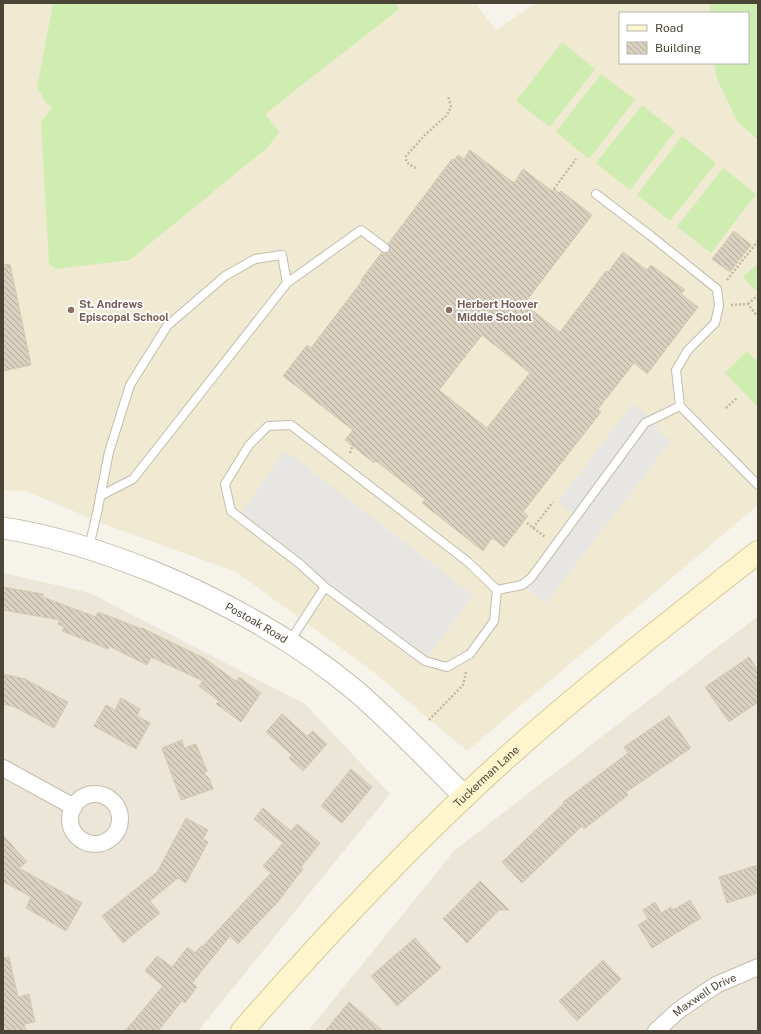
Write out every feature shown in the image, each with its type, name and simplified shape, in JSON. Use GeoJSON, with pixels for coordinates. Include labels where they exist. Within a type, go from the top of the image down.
{"type":"FeatureCollection","features":[{"type":"Feature","properties":{"kind":"main road","name":"Tuckerman Lane"},"geometry":{"type":"LineString","coordinates":[[242,1031],[339,924],[464,796],[600,677],[758,552]]}},
{"type":"Feature","properties":{"kind":"street","name":"Postoak Road"},"geometry":{"type":"LineString","coordinates":[[3,528],[88,548],[119,558],[186,586],[238,612],[289,642],[355,690],[464,796]]}},
{"type":"Feature","properties":{"kind":"street"},"geometry":{"type":"LineString","coordinates":[[3,768],[74,807]]}},
{"type":"Feature","properties":{"kind":"street","name":"Maxwell Drive"},"geometry":{"type":"LineString","coordinates":[[656,1031],[679,1010],[716,985],[758,967]]}},
{"type":"Feature","properties":{"kind":"lane"},"geometry":{"type":"LineString","coordinates":[[596,194],[717,289],[719,306],[715,323],[688,350],[676,370],[680,406],[758,485]]}},
{"type":"Feature","properties":{"kind":"lane"},"geometry":{"type":"LineString","coordinates":[[100,496],[133,479],[287,283],[361,230],[385,248]]}},
{"type":"Feature","properties":{"kind":"lane"},"geometry":{"type":"LineString","coordinates":[[88,548],[109,452],[130,385],[167,326],[225,276],[255,259],[282,255],[287,283]]}},
{"type":"Feature","properties":{"kind":"lane"},"geometry":{"type":"LineString","coordinates":[[497,590],[522,584],[530,578],[645,423],[680,406]]}},
{"type":"Feature","properties":{"kind":"lane"},"geometry":{"type":"LineString","coordinates":[[291,425],[468,562],[497,590],[494,621],[470,654],[447,667],[425,661],[325,586],[300,564],[231,511],[225,484],[249,445],[268,426],[291,425]]}},
{"type":"Feature","properties":{"kind":"lane"},"geometry":{"type":"LineString","coordinates":[[289,642],[325,586]]}},
{"type":"Feature","properties":{"kind":"path"},"geometry":{"type":"LineString","coordinates":[[416,168],[407,163],[405,160],[406,156],[447,114],[450,107],[448,96]]}},
{"type":"Feature","properties":{"kind":"path"},"geometry":{"type":"LineString","coordinates":[[554,189],[576,159]]}},
{"type":"Feature","properties":{"kind":"path"},"geometry":{"type":"LineString","coordinates":[[727,280],[758,241]]}},
{"type":"Feature","properties":{"kind":"path"},"geometry":{"type":"LineString","coordinates":[[730,305],[748,304],[758,295]]}},
{"type":"Feature","properties":{"kind":"path"},"geometry":{"type":"LineString","coordinates":[[748,304],[757,316]]}},
{"type":"Feature","properties":{"kind":"path"},"geometry":{"type":"LineString","coordinates":[[726,408],[737,398]]}},
{"type":"Feature","properties":{"kind":"path"},"geometry":{"type":"LineString","coordinates":[[350,454],[352,444]]}},
{"type":"Feature","properties":{"kind":"path"},"geometry":{"type":"LineString","coordinates":[[533,528],[553,502]]}},
{"type":"Feature","properties":{"kind":"path"},"geometry":{"type":"LineString","coordinates":[[527,523],[554,545]]}},
{"type":"Feature","properties":{"kind":"path"},"geometry":{"type":"LineString","coordinates":[[429,720],[463,684],[470,654]]}},
{"type":"Feature","properties":{"kind":"shaded area","name":"Herbert Hoover Middle School"},"geometry":{"type":"Polygon","coordinates":[[[3,3],[475,3],[496,30],[536,3],[758,3],[758,505],[467,751],[371,670],[236,572],[112,527],[25,491],[3,490],[3,3]]]}},
{"type":"Feature","properties":{"kind":"shaded area"},"geometry":{"type":"Polygon","coordinates":[[[633,403],[653,419],[659,431],[671,441],[545,604],[522,585],[575,516],[558,502],[633,403]]]}},
{"type":"Feature","properties":{"kind":"shaded area"},"geometry":{"type":"Polygon","coordinates":[[[285,450],[473,595],[425,661],[239,517],[285,450]]]}},
{"type":"Feature","properties":{"kind":"shaded area"},"geometry":{"type":"Polygon","coordinates":[[[3,573],[90,593],[305,704],[390,794],[198,1031],[3,1031],[3,573]]]}},
{"type":"Feature","properties":{"kind":"shaded area"},"geometry":{"type":"Polygon","coordinates":[[[758,616],[758,1031],[308,1031],[455,850],[758,616]]]}},
{"type":"Feature","properties":{"kind":"green space"},"geometry":{"type":"Polygon","coordinates":[[[53,3],[395,3],[399,9],[265,114],[279,132],[268,147],[130,260],[56,269],[49,264],[41,123],[52,106],[47,104],[37,88],[53,3]]]}},
{"type":"Feature","properties":{"kind":"green space"},"geometry":{"type":"Polygon","coordinates":[[[710,3],[758,3],[758,140],[737,121],[717,79],[714,64],[749,64],[749,12],[710,12],[710,3]]]}},
{"type":"Feature","properties":{"kind":"green space"},"geometry":{"type":"Polygon","coordinates":[[[562,42],[595,69],[550,127],[516,101],[562,42]]]}},
{"type":"Feature","properties":{"kind":"green space"},"geometry":{"type":"Polygon","coordinates":[[[601,74],[635,100],[589,159],[556,132],[601,74]]]}},
{"type":"Feature","properties":{"kind":"green space"},"geometry":{"type":"Polygon","coordinates":[[[642,105],[675,131],[630,190],[596,163],[642,105]]]}},
{"type":"Feature","properties":{"kind":"green space"},"geometry":{"type":"Polygon","coordinates":[[[682,136],[716,163],[670,221],[637,195],[682,136]]]}},
{"type":"Feature","properties":{"kind":"green space"},"geometry":{"type":"Polygon","coordinates":[[[723,168],[756,194],[711,253],[677,227],[723,168]]]}},
{"type":"Feature","properties":{"kind":"green space"},"geometry":{"type":"Polygon","coordinates":[[[758,263],[758,293],[743,277],[758,263]]]}},
{"type":"Feature","properties":{"kind":"green space"},"geometry":{"type":"Polygon","coordinates":[[[747,351],[758,362],[758,407],[725,373],[747,351]]]}},
{"type":"Feature","properties":{"kind":"building"},"geometry":{"type":"Polygon","coordinates":[[[470,150],[514,183],[523,169],[552,191],[554,189],[559,193],[561,191],[592,215],[524,304],[560,332],[606,271],[608,272],[623,252],[647,270],[651,265],[685,290],[681,294],[698,307],[647,374],[634,363],[598,409],[601,412],[523,512],[528,516],[504,547],[492,538],[483,551],[422,503],[425,499],[376,461],[374,463],[345,440],[353,430],[283,376],[307,345],[311,348],[382,252],[389,252],[390,248],[388,244],[452,159],[454,160],[458,155],[464,159],[470,150]],[[482,335],[439,390],[487,428],[530,373],[482,335]]]}},
{"type":"Feature","properties":{"kind":"building"},"geometry":{"type":"Polygon","coordinates":[[[734,231],[751,245],[730,272],[712,259],[734,231]]]}},
{"type":"Feature","properties":{"kind":"building"},"geometry":{"type":"Polygon","coordinates":[[[10,264],[31,365],[3,371],[3,265],[10,264]]]}},
{"type":"Feature","properties":{"kind":"building"},"geometry":{"type":"Polygon","coordinates":[[[3,587],[43,594],[43,597],[96,617],[98,612],[142,628],[204,658],[236,681],[239,677],[261,693],[241,722],[216,704],[219,701],[199,686],[203,681],[151,657],[147,665],[109,646],[108,649],[62,631],[64,627],[58,624],[60,620],[3,610],[3,587]]]}},
{"type":"Feature","properties":{"kind":"building"},"geometry":{"type":"Polygon","coordinates":[[[749,657],[758,670],[758,702],[729,722],[705,687],[749,657]]]}},
{"type":"Feature","properties":{"kind":"building"},"geometry":{"type":"Polygon","coordinates":[[[3,674],[25,679],[68,702],[54,728],[15,707],[3,704],[3,674]]]}},
{"type":"Feature","properties":{"kind":"building"},"geometry":{"type":"Polygon","coordinates":[[[121,698],[140,709],[137,716],[150,723],[136,749],[94,726],[106,705],[115,710],[121,698]]]}},
{"type":"Feature","properties":{"kind":"building"},"geometry":{"type":"Polygon","coordinates":[[[282,714],[307,736],[313,731],[327,744],[303,771],[289,758],[292,755],[266,732],[282,714]]]}},
{"type":"Feature","properties":{"kind":"building"},"geometry":{"type":"Polygon","coordinates":[[[669,716],[691,748],[626,792],[628,795],[584,829],[582,826],[522,883],[502,862],[564,803],[563,802],[628,753],[624,747],[669,716]]]}},
{"type":"Feature","properties":{"kind":"building"},"geometry":{"type":"Polygon","coordinates":[[[182,740],[184,748],[196,744],[207,771],[204,774],[209,778],[213,789],[181,800],[162,748],[182,740]]]}},
{"type":"Feature","properties":{"kind":"building"},"geometry":{"type":"Polygon","coordinates":[[[351,769],[372,787],[342,823],[321,806],[351,769]]]}},
{"type":"Feature","properties":{"kind":"building"},"geometry":{"type":"Polygon","coordinates":[[[263,808],[291,831],[297,824],[320,843],[301,867],[303,869],[276,904],[238,944],[230,936],[192,983],[197,987],[185,1003],[182,1001],[158,1031],[125,1031],[163,986],[145,971],[157,956],[172,967],[188,947],[195,953],[271,873],[263,866],[283,843],[254,819],[263,808]]]}},
{"type":"Feature","properties":{"kind":"building"},"geometry":{"type":"Polygon","coordinates":[[[186,818],[208,830],[203,839],[208,842],[186,883],[178,878],[150,901],[160,913],[123,943],[102,916],[157,872],[186,818]]]}},
{"type":"Feature","properties":{"kind":"building"},"geometry":{"type":"Polygon","coordinates":[[[3,835],[27,862],[19,868],[82,903],[66,931],[26,908],[31,897],[4,882],[3,883],[3,835]]]}},
{"type":"Feature","properties":{"kind":"building"},"geometry":{"type":"Polygon","coordinates":[[[758,865],[758,893],[727,903],[719,877],[758,865]]]}},
{"type":"Feature","properties":{"kind":"building"},"geometry":{"type":"Polygon","coordinates":[[[480,881],[509,910],[499,910],[467,943],[443,919],[480,881]]]}},
{"type":"Feature","properties":{"kind":"building"},"geometry":{"type":"Polygon","coordinates":[[[690,900],[701,918],[652,948],[638,925],[648,919],[643,910],[655,902],[661,913],[671,907],[673,910],[690,900]]]}},
{"type":"Feature","properties":{"kind":"building"},"geometry":{"type":"Polygon","coordinates":[[[415,938],[441,968],[397,1006],[371,976],[415,938]]]}},
{"type":"Feature","properties":{"kind":"building"},"geometry":{"type":"Polygon","coordinates":[[[9,957],[18,997],[29,994],[35,1022],[24,1024],[26,1031],[3,1031],[3,958],[9,957]]]}},
{"type":"Feature","properties":{"kind":"building"},"geometry":{"type":"Polygon","coordinates":[[[603,960],[621,979],[577,1021],[559,1001],[603,960]]]}},
{"type":"Feature","properties":{"kind":"building"},"geometry":{"type":"Polygon","coordinates":[[[349,1002],[383,1031],[325,1031],[349,1002]]]}},
{"type":"Feature","properties":{"kind":"place","name":"St. Andrews Episcopal School"},"geometry":{"type":"Point","coordinates":[71,310]}},
{"type":"Feature","properties":{"kind":"place","name":"Herbert Hoover Middle School"},"geometry":{"type":"Point","coordinates":[449,310]}}]}
